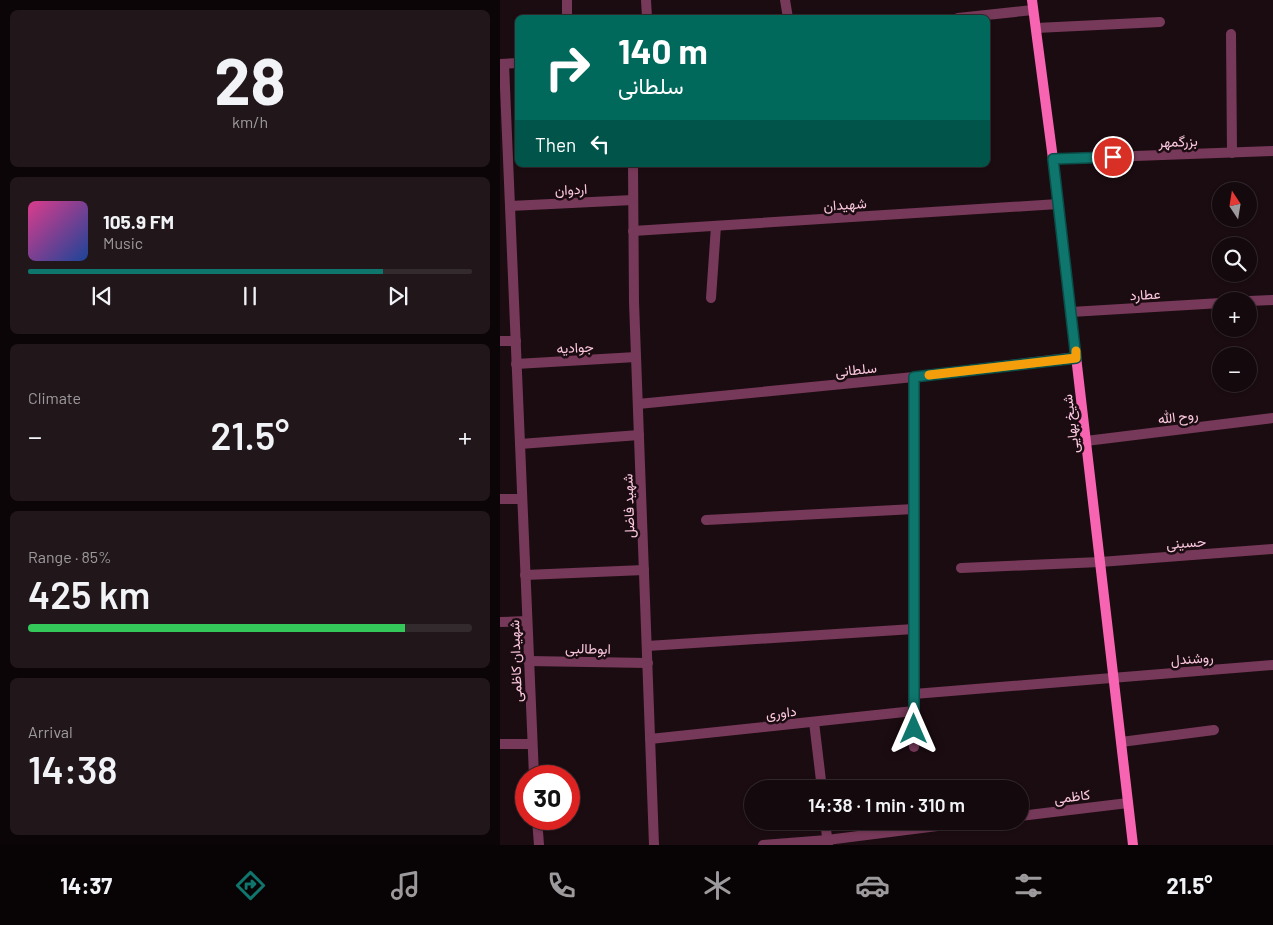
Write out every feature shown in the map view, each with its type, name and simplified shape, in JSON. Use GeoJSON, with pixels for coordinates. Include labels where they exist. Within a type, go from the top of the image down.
{"type":"FeatureCollection","features":[{"type":"Feature","properties":{"kind":"main road","name":"شیخ بهایی"},"geometry":{"type":"LineString","coordinates":[[1033,5],[1053,159],[1133,845]]}},
{"type":"Feature","properties":{"kind":"street"},"geometry":{"type":"LineString","coordinates":[[567,0],[567,15]]}},
{"type":"Feature","properties":{"kind":"street"},"geometry":{"type":"LineString","coordinates":[[646,0],[647,15]]}},
{"type":"Feature","properties":{"kind":"street"},"geometry":{"type":"LineString","coordinates":[[785,0],[788,15]]}},
{"type":"Feature","properties":{"kind":"street"},"geometry":{"type":"LineString","coordinates":[[975,15],[1033,5]]}},
{"type":"Feature","properties":{"kind":"street"},"geometry":{"type":"LineString","coordinates":[[1036,28],[1160,22]]}},
{"type":"Feature","properties":{"kind":"street"},"geometry":{"type":"LineString","coordinates":[[1231,34],[1232,153]]}},
{"type":"Feature","properties":{"kind":"street"},"geometry":{"type":"LineString","coordinates":[[502,64],[515,63]]}},
{"type":"Feature","properties":{"kind":"street","name":"شهیدان کاظمی"},"geometry":{"type":"LineString","coordinates":[[502,64],[510,206],[533,765]]}},
{"type":"Feature","properties":{"kind":"street","name":"بزرگمهر"},"geometry":{"type":"LineString","coordinates":[[1053,159],[1273,151]]}},
{"type":"Feature","properties":{"kind":"street","name":"شهید فاضل"},"geometry":{"type":"LineString","coordinates":[[633,167],[636,357],[654,845]]}},
{"type":"Feature","properties":{"kind":"street","name":"اردوان"},"geometry":{"type":"LineString","coordinates":[[510,206],[632,200]]}},
{"type":"Feature","properties":{"kind":"street","name":"شهیدان"},"geometry":{"type":"LineString","coordinates":[[633,231],[1058,204]]}},
{"type":"Feature","properties":{"kind":"street"},"geometry":{"type":"LineString","coordinates":[[711,298],[716,226]]}},
{"type":"Feature","properties":{"kind":"street"},"geometry":{"type":"LineString","coordinates":[[1257,301],[1273,300]]}},
{"type":"Feature","properties":{"kind":"street","name":"عطارد"},"geometry":{"type":"LineString","coordinates":[[1071,312],[1212,304]]}},
{"type":"Feature","properties":{"kind":"street"},"geometry":{"type":"LineString","coordinates":[[500,341],[516,341]]}},
{"type":"Feature","properties":{"kind":"street","name":"جوادیه"},"geometry":{"type":"LineString","coordinates":[[516,364],[636,357]]}},
{"type":"Feature","properties":{"kind":"street","name":"سلطانی"},"geometry":{"type":"LineString","coordinates":[[638,404],[914,377],[1076,358]]}},
{"type":"Feature","properties":{"kind":"street"},"geometry":{"type":"LineString","coordinates":[[914,377],[914,747]]}},
{"type":"Feature","properties":{"kind":"street","name":"روح الله"},"geometry":{"type":"LineString","coordinates":[[1086,441],[1273,418]]}},
{"type":"Feature","properties":{"kind":"street"},"geometry":{"type":"LineString","coordinates":[[520,444],[639,435]]}},
{"type":"Feature","properties":{"kind":"street"},"geometry":{"type":"LineString","coordinates":[[500,499],[522,499]]}},
{"type":"Feature","properties":{"kind":"street"},"geometry":{"type":"LineString","coordinates":[[706,520],[914,509]]}},
{"type":"Feature","properties":{"kind":"street","name":"حسینی"},"geometry":{"type":"LineString","coordinates":[[961,568],[1100,562],[1273,550]]}},
{"type":"Feature","properties":{"kind":"street"},"geometry":{"type":"LineString","coordinates":[[525,575],[644,570]]}},
{"type":"Feature","properties":{"kind":"street"},"geometry":{"type":"LineString","coordinates":[[500,622],[527,621]]}},
{"type":"Feature","properties":{"kind":"street"},"geometry":{"type":"LineString","coordinates":[[647,646],[914,630]]}},
{"type":"Feature","properties":{"kind":"street","name":"ابوطالبی"},"geometry":{"type":"LineString","coordinates":[[528,661],[648,663]]}},
{"type":"Feature","properties":{"kind":"street","name":"روشندل"},"geometry":{"type":"LineString","coordinates":[[1114,678],[1273,665]]}},
{"type":"Feature","properties":{"kind":"street"},"geometry":{"type":"LineString","coordinates":[[914,694],[1114,678]]}},
{"type":"Feature","properties":{"kind":"street","name":"داوری"},"geometry":{"type":"LineString","coordinates":[[650,739],[914,711]]}},
{"type":"Feature","properties":{"kind":"street"},"geometry":{"type":"LineString","coordinates":[[814,722],[821,780]]}},
{"type":"Feature","properties":{"kind":"street"},"geometry":{"type":"LineString","coordinates":[[1121,742],[1214,730]]}},
{"type":"Feature","properties":{"kind":"street"},"geometry":{"type":"LineString","coordinates":[[500,744],[532,744]]}},
{"type":"Feature","properties":{"kind":"street","name":"کاظمی"},"geometry":{"type":"LineString","coordinates":[[1029,815],[1128,802]]}},
{"type":"Feature","properties":{"kind":"street"},"geometry":{"type":"LineString","coordinates":[[538,830],[539,845]]}},
{"type":"Feature","properties":{"kind":"street"},"geometry":{"type":"LineString","coordinates":[[763,845],[827,842],[913,830]]}},
{"type":"Feature","properties":{"kind":"slow traffic"},"geometry":{"type":"LineString","coordinates":[[929,375],[1076,358],[1076,351]]}},
{"type":"Feature","properties":{"kind":"route"},"geometry":{"type":"LineString","coordinates":[[914,729],[914,377],[1076,358],[1053,159],[1113,157]]}}]}
